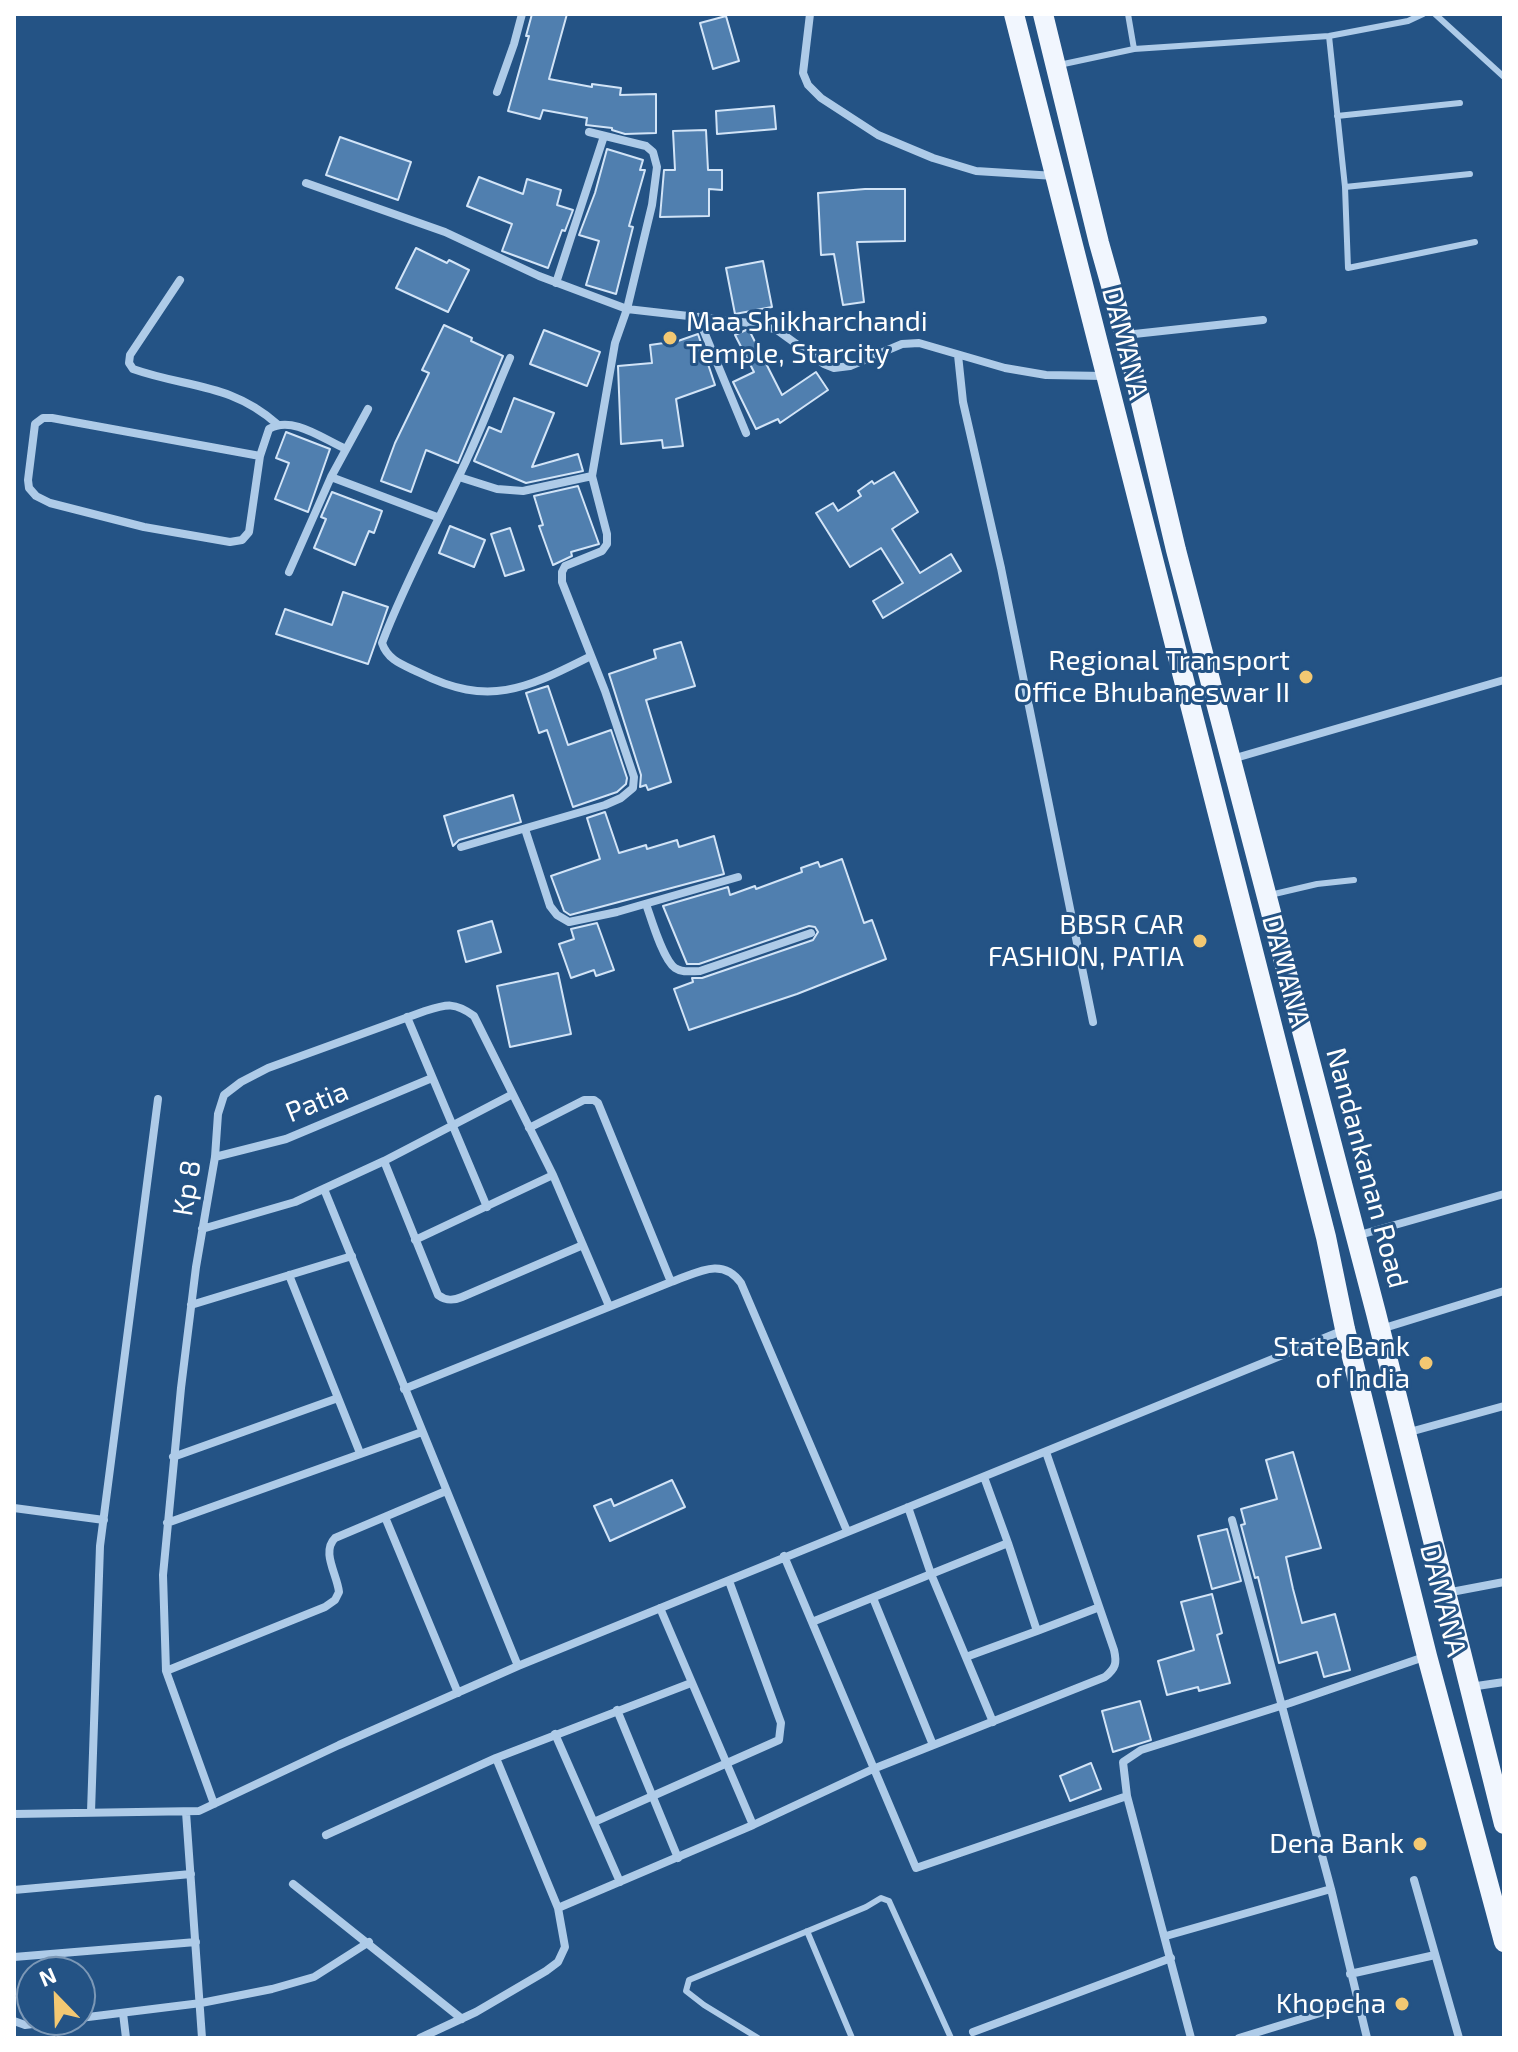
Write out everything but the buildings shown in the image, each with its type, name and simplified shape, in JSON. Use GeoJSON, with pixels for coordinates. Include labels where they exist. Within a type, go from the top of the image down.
{"type":"FeatureCollection","features":[{"type":"Feature","properties":{"kind":"main road","name":"DAMANA"},"geometry":{"type":"LineString","coordinates":[[1014,14],[1326,1237],[1345,1329],[1427,1656],[1504,1942]]}},
{"type":"Feature","properties":{"kind":"main road","name":"Nandankanan Road"},"geometry":{"type":"LineString","coordinates":[[1043,14],[1176,550],[1500,1795],[1504,1824]]}},
{"type":"Feature","properties":{"kind":"main road"},"geometry":{"type":"LineString","coordinates":[[1284,1072],[1310,1064]]}},
{"type":"Feature","properties":{"kind":"street"},"geometry":{"type":"LineString","coordinates":[[497,92],[522,14]]}},
{"type":"Feature","properties":{"kind":"street"},"geometry":{"type":"LineString","coordinates":[[810,14],[803,73],[808,85],[844,113],[878,135],[933,158],[976,171],[1055,176]]}},
{"type":"Feature","properties":{"kind":"street"},"geometry":{"type":"LineString","coordinates":[[461,847],[605,805],[633,788],[634,777],[562,582],[562,572],[565,566],[602,551],[607,544],[592,476],[615,343],[627,309],[652,205],[657,167],[653,152],[646,146],[589,132]]}},
{"type":"Feature","properties":{"kind":"street"},"geometry":{"type":"LineString","coordinates":[[556,283],[604,136]]}},
{"type":"Feature","properties":{"kind":"street"},"geometry":{"type":"LineString","coordinates":[[306,183],[445,232],[556,283],[627,309],[750,323],[777,330],[834,368],[850,366],[902,344],[919,343],[1005,368],[1046,375],[1104,376]]}},
{"type":"Feature","properties":{"kind":"street"},"geometry":{"type":"LineString","coordinates":[[180,280],[130,355],[129,363],[133,369],[213,388],[254,406],[277,424]]}},
{"type":"Feature","properties":{"kind":"street"},"geometry":{"type":"LineString","coordinates":[[698,317],[746,433]]}},
{"type":"Feature","properties":{"kind":"street"},"geometry":{"type":"LineString","coordinates":[[1125,335],[1263,320]]}},
{"type":"Feature","properties":{"kind":"street"},"geometry":{"type":"LineString","coordinates":[[958,355],[963,402],[1001,568],[1093,1022]]}},
{"type":"Feature","properties":{"kind":"street"},"geometry":{"type":"LineString","coordinates":[[510,358],[382,643],[392,659],[439,682],[477,693],[502,692],[551,676],[591,656]]}},
{"type":"Feature","properties":{"kind":"street"},"geometry":{"type":"LineString","coordinates":[[289,572],[331,477],[368,409]]}},
{"type":"Feature","properties":{"kind":"street"},"geometry":{"type":"LineString","coordinates":[[260,456],[43,418],[35,424],[28,480],[29,488],[36,496],[50,503],[144,527],[230,542],[242,540],[249,532],[260,456],[269,429],[277,424],[289,423],[346,449]]}},
{"type":"Feature","properties":{"kind":"street"},"geometry":{"type":"LineString","coordinates":[[459,477],[497,489],[523,491],[592,476]]}},
{"type":"Feature","properties":{"kind":"street"},"geometry":{"type":"LineString","coordinates":[[331,477],[437,517]]}},
{"type":"Feature","properties":{"kind":"street"},"geometry":{"type":"LineString","coordinates":[[1231,759],[1504,680]]}},
{"type":"Feature","properties":{"kind":"street"},"geometry":{"type":"LineString","coordinates":[[525,829],[550,906],[569,922],[646,904],[738,877]]}},
{"type":"Feature","properties":{"kind":"street"},"geometry":{"type":"LineString","coordinates":[[646,904],[667,959],[674,968],[686,972],[700,971],[811,933]]}},
{"type":"Feature","properties":{"kind":"street","name":"Kp 8"},"geometry":{"type":"LineString","coordinates":[[214,1804],[166,1671],[163,1575],[191,1305],[215,1157],[218,1114],[224,1095],[268,1068],[407,1017],[446,1005],[462,1007],[474,1016],[553,1175],[609,1306]]}},
{"type":"Feature","properties":{"kind":"street"},"geometry":{"type":"LineString","coordinates":[[407,1017],[487,1207]]}},
{"type":"Feature","properties":{"kind":"street","name":"Patia"},"geometry":{"type":"LineString","coordinates":[[215,1157],[286,1139],[432,1078]]}},
{"type":"Feature","properties":{"kind":"street"},"geometry":{"type":"LineString","coordinates":[[202,1229],[295,1202],[384,1161],[511,1095]]}},
{"type":"Feature","properties":{"kind":"street"},"geometry":{"type":"LineString","coordinates":[[91,1812],[100,1546],[158,1099]]}},
{"type":"Feature","properties":{"kind":"street"},"geometry":{"type":"LineString","coordinates":[[529,1128],[584,1100],[598,1103],[671,1282]]}},
{"type":"Feature","properties":{"kind":"street"},"geometry":{"type":"LineString","coordinates":[[384,1161],[438,1295],[452,1301],[583,1245]]}},
{"type":"Feature","properties":{"kind":"street"},"geometry":{"type":"LineString","coordinates":[[415,1240],[553,1175]]}},
{"type":"Feature","properties":{"kind":"street"},"geometry":{"type":"LineString","coordinates":[[324,1189],[518,1666]]}},
{"type":"Feature","properties":{"kind":"street"},"geometry":{"type":"LineString","coordinates":[[1356,1236],[1504,1194]]}},
{"type":"Feature","properties":{"kind":"street"},"geometry":{"type":"LineString","coordinates":[[191,1305],[352,1256]]}},
{"type":"Feature","properties":{"kind":"street"},"geometry":{"type":"LineString","coordinates":[[404,1389],[671,1282],[714,1268],[724,1268],[734,1273],[741,1283],[847,1531]]}},
{"type":"Feature","properties":{"kind":"street"},"geometry":{"type":"LineString","coordinates":[[289,1275],[360,1453]]}},
{"type":"Feature","properties":{"kind":"street"},"geometry":{"type":"LineString","coordinates":[[1380,1329],[1504,1291]]}},
{"type":"Feature","properties":{"kind":"street"},"geometry":{"type":"LineString","coordinates":[[14,1814],[199,1811],[518,1666],[1345,1329]]}},
{"type":"Feature","properties":{"kind":"street"},"geometry":{"type":"LineString","coordinates":[[173,1457],[338,1398]]}},
{"type":"Feature","properties":{"kind":"street"},"geometry":{"type":"LineString","coordinates":[[1406,1433],[1504,1406]]}},
{"type":"Feature","properties":{"kind":"street"},"geometry":{"type":"LineString","coordinates":[[167,1523],[422,1432]]}},
{"type":"Feature","properties":{"kind":"street"},"geometry":{"type":"LineString","coordinates":[[558,1908],[753,1825],[873,1769],[1114,1671],[1117,1663],[1114,1650],[1097,1608],[1046,1452]]}},
{"type":"Feature","properties":{"kind":"street"},"geometry":{"type":"LineString","coordinates":[[984,1477],[1037,1631]]}},
{"type":"Feature","properties":{"kind":"street"},"geometry":{"type":"LineString","coordinates":[[166,1671],[325,1607],[335,1600],[339,1592],[328,1553],[329,1544],[335,1538],[446,1491]]}},
{"type":"Feature","properties":{"kind":"street"},"geometry":{"type":"LineString","coordinates":[[908,1507],[931,1574],[993,1722]]}},
{"type":"Feature","properties":{"kind":"street"},"geometry":{"type":"LineString","coordinates":[[14,1508],[104,1520]]}},
{"type":"Feature","properties":{"kind":"street"},"geometry":{"type":"LineString","coordinates":[[385,1517],[458,1693]]}},
{"type":"Feature","properties":{"kind":"street"},"geometry":{"type":"LineString","coordinates":[[1232,1520],[1331,1889],[1367,2038]]}},
{"type":"Feature","properties":{"kind":"street"},"geometry":{"type":"LineString","coordinates":[[812,1622],[1008,1543]]}},
{"type":"Feature","properties":{"kind":"street"},"geometry":{"type":"LineString","coordinates":[[784,1556],[916,1868],[1127,1796]]}},
{"type":"Feature","properties":{"kind":"street"},"geometry":{"type":"LineString","coordinates":[[594,1822],[779,1740],[781,1723],[729,1581]]}},
{"type":"Feature","properties":{"kind":"street"},"geometry":{"type":"LineString","coordinates":[[1445,1593],[1504,1582]]}},
{"type":"Feature","properties":{"kind":"street"},"geometry":{"type":"LineString","coordinates":[[873,1598],[933,1745]]}},
{"type":"Feature","properties":{"kind":"street"},"geometry":{"type":"LineString","coordinates":[[660,1608],[753,1825]]}},
{"type":"Feature","properties":{"kind":"street"},"geometry":{"type":"LineString","coordinates":[[966,1657],[1097,1608]]}},
{"type":"Feature","properties":{"kind":"street"},"geometry":{"type":"LineString","coordinates":[[1191,2038],[1127,1796],[1123,1762],[1141,1750],[1427,1656]]}},
{"type":"Feature","properties":{"kind":"street"},"geometry":{"type":"LineString","coordinates":[[1470,1687],[1504,1682]]}},
{"type":"Feature","properties":{"kind":"street"},"geometry":{"type":"LineString","coordinates":[[326,1835],[496,1758],[691,1683]]}},
{"type":"Feature","properties":{"kind":"street"},"geometry":{"type":"LineString","coordinates":[[617,1710],[678,1858]]}},
{"type":"Feature","properties":{"kind":"street"},"geometry":{"type":"LineString","coordinates":[[555,1734],[620,1882]]}},
{"type":"Feature","properties":{"kind":"street"},"geometry":{"type":"LineString","coordinates":[[420,2038],[462,2019],[558,1962],[565,1947],[558,1908],[496,1758]]}},
{"type":"Feature","properties":{"kind":"street"},"geometry":{"type":"LineString","coordinates":[[186,1812],[202,2038]]}},
{"type":"Feature","properties":{"kind":"street"},"geometry":{"type":"LineString","coordinates":[[14,1890],[191,1874]]}},
{"type":"Feature","properties":{"kind":"street"},"geometry":{"type":"LineString","coordinates":[[1414,1880],[1459,2038]]}},
{"type":"Feature","properties":{"kind":"street"},"geometry":{"type":"LineString","coordinates":[[293,1884],[462,2019]]}},
{"type":"Feature","properties":{"kind":"street"},"geometry":{"type":"LineString","coordinates":[[1166,1936],[1331,1889]]}},
{"type":"Feature","properties":{"kind":"street"},"geometry":{"type":"LineString","coordinates":[[14,1957],[196,1942]]}},
{"type":"Feature","properties":{"kind":"street"},"geometry":{"type":"LineString","coordinates":[[96,2016],[201,2003],[314,1977],[369,1942]]}},
{"type":"Feature","properties":{"kind":"street"},"geometry":{"type":"LineString","coordinates":[[1350,1974],[1435,1955]]}},
{"type":"Feature","properties":{"kind":"street"},"geometry":{"type":"LineString","coordinates":[[973,2032],[1171,1958]]}},
{"type":"Feature","properties":{"kind":"street"},"geometry":{"type":"LineString","coordinates":[[1239,2038],[1356,2002]]}},
{"type":"Feature","properties":{"kind":"street"},"geometry":{"type":"LineString","coordinates":[[123,2013],[126,2038]]}},
{"type":"Feature","properties":{"kind":"lane"},"geometry":{"type":"LineString","coordinates":[[1128,14],[1134,49]]}},
{"type":"Feature","properties":{"kind":"lane"},"geometry":{"type":"LineString","coordinates":[[1056,66],[1134,49],[1329,36],[1408,21],[1423,14]]}},
{"type":"Feature","properties":{"kind":"lane"},"geometry":{"type":"LineString","coordinates":[[1435,14],[1504,77]]}},
{"type":"Feature","properties":{"kind":"lane"},"geometry":{"type":"LineString","coordinates":[[1329,36],[1345,187],[1348,268],[1475,242]]}},
{"type":"Feature","properties":{"kind":"lane"},"geometry":{"type":"LineString","coordinates":[[1337,116],[1460,103]]}},
{"type":"Feature","properties":{"kind":"lane"},"geometry":{"type":"LineString","coordinates":[[1345,187],[1470,174]]}},
{"type":"Feature","properties":{"kind":"lane"},"geometry":{"type":"LineString","coordinates":[[1267,896],[1317,884],[1354,880]]}},
{"type":"Feature","properties":{"kind":"lane"},"geometry":{"type":"LineString","coordinates":[[758,2038],[686,1991],[689,1980],[881,1898],[889,1901],[951,2038]]}},
{"type":"Feature","properties":{"kind":"lane"},"geometry":{"type":"LineString","coordinates":[[807,1931],[852,2038]]}},
{"type":"Feature","properties":{"kind":"place","name":"Maa Shikharchandi Temple, Starcity"},"geometry":{"type":"Point","coordinates":[670,338]}},
{"type":"Feature","properties":{"kind":"place","name":"Regional Transport Office Bhubaneswar II"},"geometry":{"type":"Point","coordinates":[1306,677]}},
{"type":"Feature","properties":{"kind":"place","name":"BBSR CAR FASHION, PATIA"},"geometry":{"type":"Point","coordinates":[1200,941]}},
{"type":"Feature","properties":{"kind":"place","name":"State Bank of India"},"geometry":{"type":"Point","coordinates":[1426,1363]}},
{"type":"Feature","properties":{"kind":"place","name":"Dena Bank"},"geometry":{"type":"Point","coordinates":[1420,1844]}},
{"type":"Feature","properties":{"kind":"place","name":"Khopcha"},"geometry":{"type":"Point","coordinates":[1402,2004]}}]}
